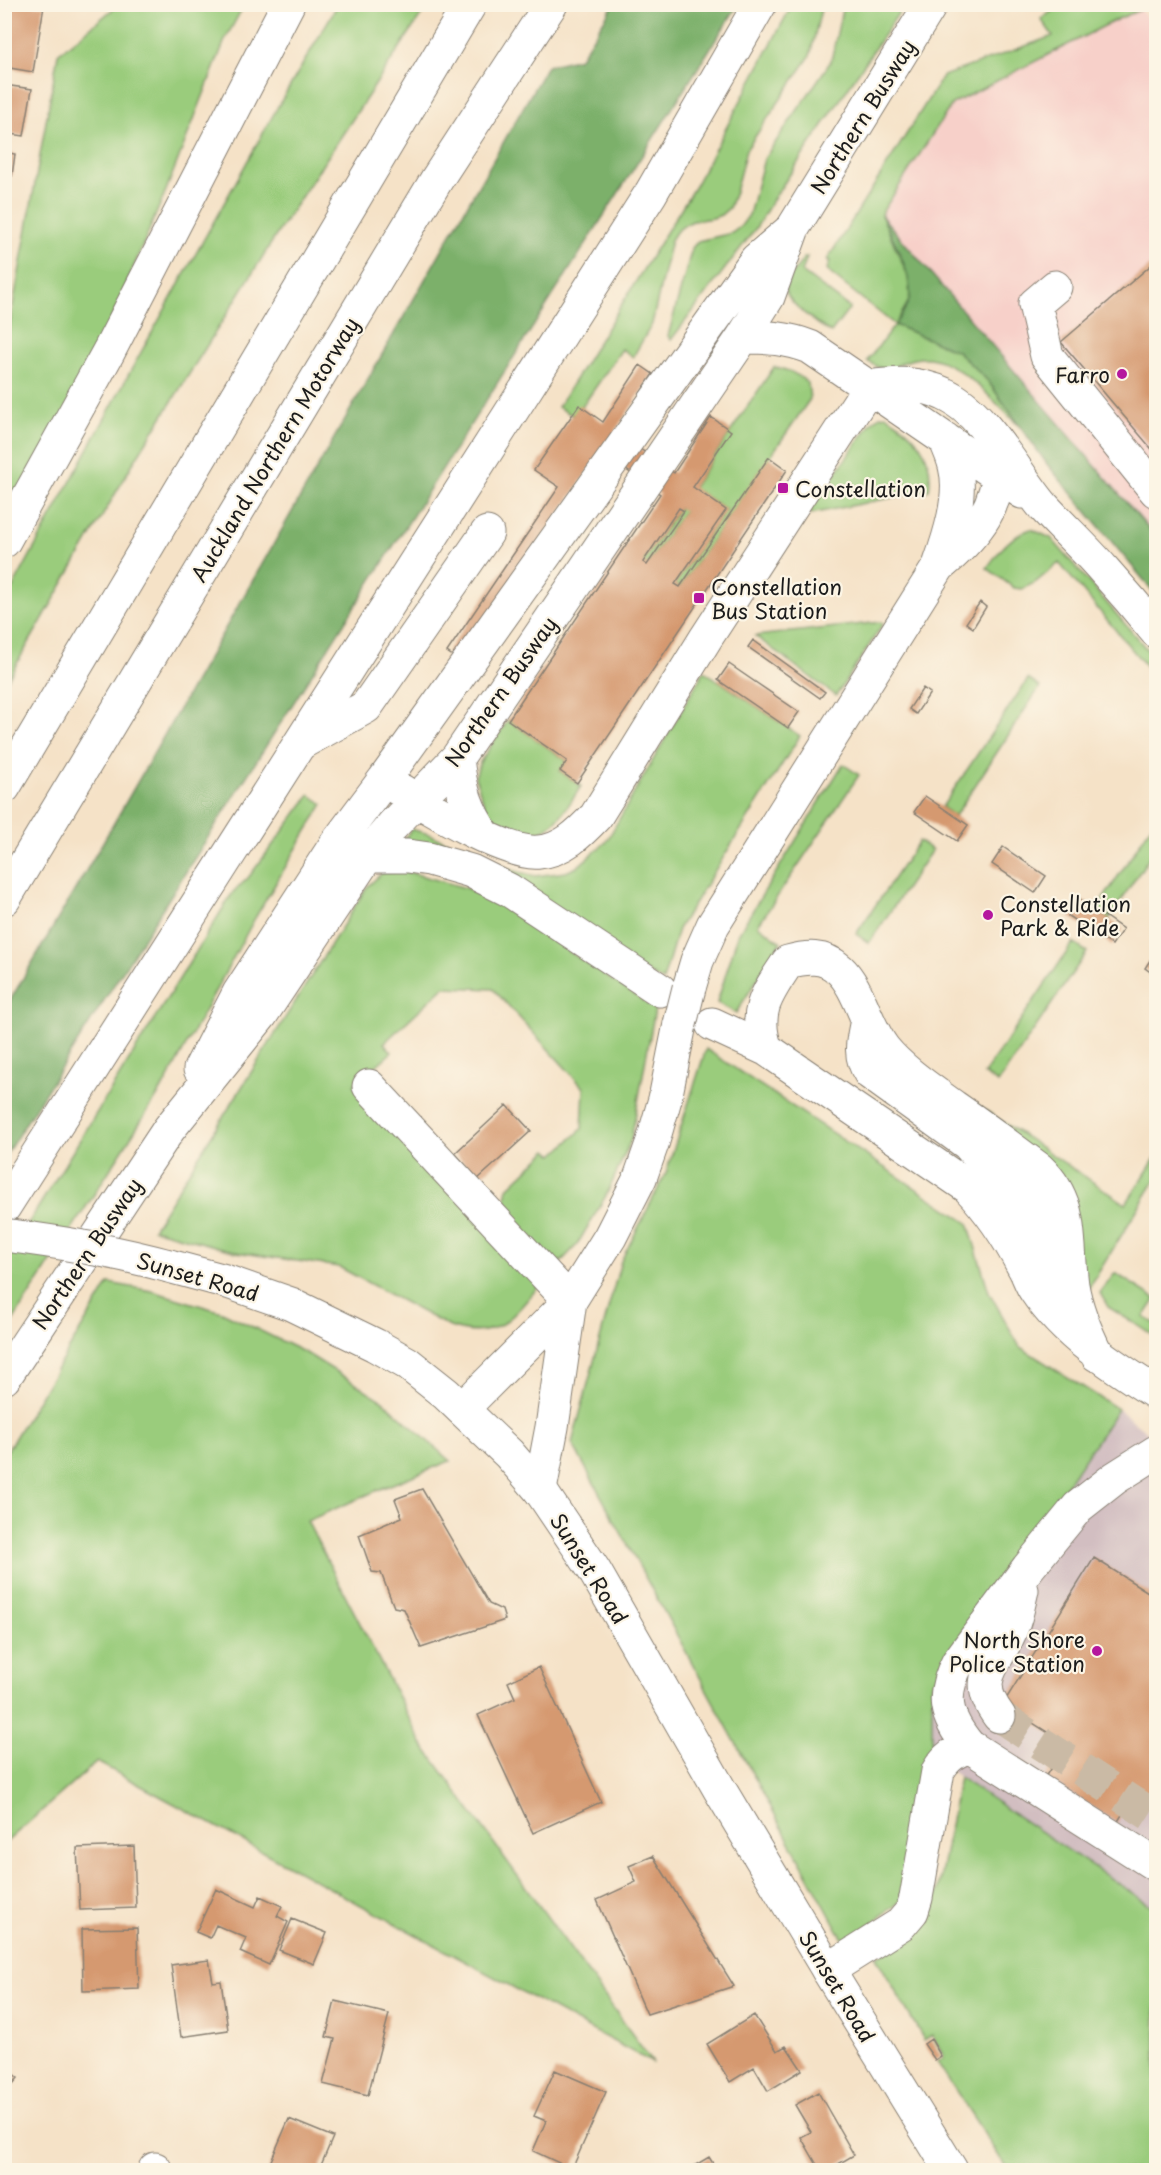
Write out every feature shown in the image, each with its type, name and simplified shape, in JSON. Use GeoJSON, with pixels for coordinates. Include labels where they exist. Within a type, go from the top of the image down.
{"type":"FeatureCollection","features":[{"type":"Feature","properties":{"kind":"main road"},"geometry":{"type":"LineString","coordinates":[[4,541],[109,351],[288,4]]}},
{"type":"Feature","properties":{"kind":"main road"},"geometry":{"type":"LineString","coordinates":[[4,787],[471,4]]}},
{"type":"Feature","properties":{"kind":"main road","name":"Auckland Northern Motorway"},"geometry":{"type":"LineString","coordinates":[[4,898],[437,179],[551,4]]}},
{"type":"Feature","properties":{"kind":"main road"},"geometry":{"type":"LineString","coordinates":[[4,1207],[651,193],[760,4]]}},
{"type":"Feature","properties":{"kind":"main road","name":"Northern Busway"},"geometry":{"type":"LineString","coordinates":[[4,1378],[169,1129],[261,1015],[367,856],[457,758],[743,337],[768,297],[797,223],[931,4]]}},
{"type":"Feature","properties":{"kind":"main road","name":"Northern Busway"},"geometry":{"type":"LineString","coordinates":[[169,1129],[239,993],[336,844],[756,260],[797,223]]}},
{"type":"Feature","properties":{"kind":"main road"},"geometry":{"type":"LineString","coordinates":[[1055,287],[1035,304],[1047,356],[1156,491]]}},
{"type":"Feature","properties":{"kind":"main road"},"geometry":{"type":"LineString","coordinates":[[743,337],[789,339],[810,346],[945,439],[999,462]]}},
{"type":"Feature","properties":{"kind":"main road"},"geometry":{"type":"LineString","coordinates":[[384,780],[485,836],[524,852],[537,853],[570,841],[596,816],[700,645],[869,387],[900,383],[929,388],[946,394],[966,407],[999,462],[1104,569],[1156,631]]}},
{"type":"Feature","properties":{"kind":"main road"},"geometry":{"type":"LineString","coordinates":[[462,1409],[570,1301],[610,1237],[640,1178],[665,1099],[680,1024],[674,989],[697,961],[713,925],[939,566],[951,531],[956,498],[956,466],[945,439]]}},
{"type":"Feature","properties":{"kind":"main road"},"geometry":{"type":"LineString","coordinates":[[939,566],[974,532],[986,515],[999,462]]}},
{"type":"Feature","properties":{"kind":"main road"},"geometry":{"type":"LineString","coordinates":[[301,743],[366,707],[487,533]]}},
{"type":"Feature","properties":{"kind":"main road"},"geometry":{"type":"LineString","coordinates":[[457,758],[459,784],[466,805],[485,836]]}},
{"type":"Feature","properties":{"kind":"main road"},"geometry":{"type":"LineString","coordinates":[[367,856],[408,856],[429,859],[471,871],[509,890],[674,989]]}},
{"type":"Feature","properties":{"kind":"main road"},"geometry":{"type":"LineString","coordinates":[[766,1049],[760,1030],[762,1007],[766,994],[788,962],[802,958],[817,958],[839,969],[846,977],[874,1036],[885,1051],[931,1091],[1017,1152],[1039,1208],[1047,1268],[1059,1302],[1072,1325],[1097,1354]]}},
{"type":"Feature","properties":{"kind":"main road"},"geometry":{"type":"LineString","coordinates":[[867,1020],[861,1048],[863,1062],[878,1081],[968,1144],[993,1174],[1012,1214],[1024,1268]]}},
{"type":"Feature","properties":{"kind":"main road"},"geometry":{"type":"LineString","coordinates":[[712,1024],[766,1049],[968,1187],[989,1209],[1033,1287],[1052,1312],[1097,1354],[1156,1393]]}},
{"type":"Feature","properties":{"kind":"main road"},"geometry":{"type":"LineString","coordinates":[[369,1086],[570,1301]]}},
{"type":"Feature","properties":{"kind":"main road","name":"Sunset Road"},"geometry":{"type":"LineString","coordinates":[[4,1235],[68,1244],[148,1260],[265,1294],[341,1327],[406,1363],[446,1394],[509,1454],[540,1490],[594,1570],[720,1790],[951,2170]]}},
{"type":"Feature","properties":{"kind":"main road"},"geometry":{"type":"LineString","coordinates":[[540,1490],[552,1427],[570,1301]]}},
{"type":"Feature","properties":{"kind":"main road"},"geometry":{"type":"LineString","coordinates":[[1156,1452],[1088,1497],[1028,1568],[958,1662],[947,1690],[953,1725],[969,1746],[1156,1866]]}},
{"type":"Feature","properties":{"kind":"main road"},"geometry":{"type":"LineString","coordinates":[[999,1716],[988,1698],[985,1688],[987,1677],[1012,1628],[1028,1568]]}},
{"type":"Feature","properties":{"kind":"main road"},"geometry":{"type":"LineString","coordinates":[[828,1970],[894,1929],[907,1918],[916,1898],[938,1771],[944,1760],[951,1754],[969,1746]]}},
{"type":"Feature","properties":{"kind":"shaded area"},"geometry":{"type":"Polygon","coordinates":[[[1140,10],[1156,29],[1156,537],[881,215],[952,104],[1140,10]]]}},
{"type":"Feature","properties":{"kind":"shaded area"},"geometry":{"type":"Polygon","coordinates":[[[1118,1409],[1156,1439],[1156,1909],[959,1777],[932,1756],[932,1685],[1118,1409]]]}},
{"type":"Feature","properties":{"kind":"green space"},"geometry":{"type":"Polygon","coordinates":[[[338,4],[428,5],[282,226],[132,465],[5,684],[5,602],[277,108],[338,4]]]}},
{"type":"Feature","properties":{"kind":"green space"},"geometry":{"type":"Polygon","coordinates":[[[614,4],[738,5],[5,1156],[5,1009],[110,830],[547,66],[580,58],[614,4]]]}},
{"type":"Feature","properties":{"kind":"green space"},"geometry":{"type":"Polygon","coordinates":[[[118,5],[244,5],[225,40],[167,188],[89,373],[5,524],[5,343],[58,54],[118,5]]]}},
{"type":"Feature","properties":{"kind":"green space"},"geometry":{"type":"Polygon","coordinates":[[[792,5],[822,5],[810,56],[746,150],[729,208],[721,215],[693,221],[676,232],[671,240],[652,324],[633,357],[622,349],[575,417],[558,407],[695,186],[792,5]]]}},
{"type":"Feature","properties":{"kind":"green space"},"geometry":{"type":"Polygon","coordinates":[[[843,5],[904,5],[756,228],[671,340],[668,336],[692,248],[698,241],[732,233],[749,215],[764,159],[831,61],[843,5]]]}},
{"type":"Feature","properties":{"kind":"green space"},"geometry":{"type":"Polygon","coordinates":[[[1061,5],[1135,5],[1140,10],[952,104],[881,214],[908,276],[910,299],[895,325],[831,274],[827,269],[830,261],[827,260],[943,76],[1053,36],[1041,19],[1061,5]]]}},
{"type":"Feature","properties":{"kind":"green space"},"geometry":{"type":"Polygon","coordinates":[[[881,215],[1156,537],[1156,595],[1047,464],[988,381],[957,351],[895,325],[909,300],[909,280],[896,245],[881,215]]]}},
{"type":"Feature","properties":{"kind":"green space"},"geometry":{"type":"Polygon","coordinates":[[[807,257],[802,272],[850,308],[831,333],[802,312],[786,292],[791,275],[807,257]]]}},
{"type":"Feature","properties":{"kind":"green space"},"geometry":{"type":"Polygon","coordinates":[[[895,325],[957,351],[988,381],[1021,428],[979,386],[941,361],[929,358],[912,359],[886,372],[867,361],[895,325]]]}},
{"type":"Feature","properties":{"kind":"green space"},"geometry":{"type":"Polygon","coordinates":[[[774,367],[792,372],[808,383],[810,399],[680,587],[675,584],[726,510],[698,491],[647,565],[643,562],[774,367]]]}},
{"type":"Feature","properties":{"kind":"green space"},"geometry":{"type":"Polygon","coordinates":[[[886,415],[905,429],[920,445],[929,465],[929,490],[811,514],[809,511],[871,423],[880,416],[886,415]]]}},
{"type":"Feature","properties":{"kind":"green space"},"geometry":{"type":"Polygon","coordinates":[[[1031,529],[1051,538],[1156,660],[1156,678],[1059,563],[1036,582],[1022,589],[1014,588],[987,568],[1011,540],[1031,529]]]}},
{"type":"Feature","properties":{"kind":"green space"},"geometry":{"type":"Polygon","coordinates":[[[881,622],[883,624],[836,696],[755,636],[881,622]]]}},
{"type":"Feature","properties":{"kind":"green space"},"geometry":{"type":"Polygon","coordinates":[[[704,671],[800,736],[678,929],[663,981],[400,846],[411,829],[429,834],[507,869],[535,876],[566,872],[577,867],[606,842],[704,671]]]}},
{"type":"Feature","properties":{"kind":"green space"},"geometry":{"type":"Polygon","coordinates":[[[1028,679],[1040,687],[955,816],[942,807],[1028,679]]]}},
{"type":"Feature","properties":{"kind":"green space"},"geometry":{"type":"Polygon","coordinates":[[[508,720],[567,761],[560,771],[581,786],[556,821],[539,833],[515,834],[491,825],[475,777],[480,762],[508,720]]]}},
{"type":"Feature","properties":{"kind":"green space"},"geometry":{"type":"Polygon","coordinates":[[[843,764],[859,775],[758,925],[781,942],[736,1013],[717,1003],[738,934],[843,764]]]}},
{"type":"Feature","properties":{"kind":"green space"},"geometry":{"type":"Polygon","coordinates":[[[310,795],[323,804],[255,918],[165,1084],[5,1333],[5,1261],[233,892],[248,878],[310,795]]]}},
{"type":"Feature","properties":{"kind":"green space"},"geometry":{"type":"Polygon","coordinates":[[[1153,823],[1156,826],[1156,847],[1109,919],[1096,910],[1153,823]]]}},
{"type":"Feature","properties":{"kind":"green space"},"geometry":{"type":"Polygon","coordinates":[[[919,841],[932,850],[869,943],[856,934],[919,841]]]}},
{"type":"Feature","properties":{"kind":"green space"},"geometry":{"type":"Polygon","coordinates":[[[401,870],[466,888],[498,904],[655,1009],[631,1140],[607,1194],[577,1245],[557,1266],[508,1214],[506,1198],[508,1188],[548,1150],[554,1155],[582,1129],[584,1088],[493,989],[444,987],[384,1043],[392,1052],[354,1085],[540,1285],[502,1324],[480,1332],[450,1327],[339,1267],[236,1252],[153,1229],[367,887],[382,873],[401,870]]]}},
{"type":"Feature","properties":{"kind":"green space"},"geometry":{"type":"Polygon","coordinates":[[[1073,943],[1087,952],[998,1083],[984,1074],[1073,943]]]}},
{"type":"Feature","properties":{"kind":"green space"},"geometry":{"type":"Polygon","coordinates":[[[706,1049],[968,1223],[989,1292],[1020,1347],[1118,1409],[932,1685],[932,1755],[901,1901],[845,1943],[572,1443],[621,1261],[666,1173],[706,1049]]]}},
{"type":"Feature","properties":{"kind":"green space"},"geometry":{"type":"Polygon","coordinates":[[[964,1096],[1126,1204],[1156,1157],[1156,1179],[1086,1293],[964,1096]]]}},
{"type":"Feature","properties":{"kind":"green space"},"geometry":{"type":"Polygon","coordinates":[[[1115,1273],[1156,1299],[1144,1317],[1156,1324],[1156,1337],[1108,1307],[1100,1293],[1115,1273]]]}},
{"type":"Feature","properties":{"kind":"green space"},"geometry":{"type":"Polygon","coordinates":[[[109,1283],[152,1291],[222,1312],[306,1353],[382,1400],[450,1461],[307,1521],[423,1745],[653,2063],[97,1762],[5,1843],[5,1454],[109,1283]]]}},
{"type":"Feature","properties":{"kind":"green space"},"geometry":{"type":"Polygon","coordinates":[[[959,1777],[1156,1909],[1156,2170],[1008,2170],[937,2062],[943,2058],[943,2054],[932,2035],[924,2040],[876,1957],[920,1932],[938,1890],[959,1777]]]}},
{"type":"Feature","properties":{"kind":"building"},"geometry":{"type":"Polygon","coordinates":[[[4,4],[44,6],[33,72],[4,67],[4,4]]]}},
{"type":"Feature","properties":{"kind":"building"},"geometry":{"type":"Polygon","coordinates":[[[4,85],[32,89],[24,136],[4,133],[4,85]]]}},
{"type":"Feature","properties":{"kind":"building"},"geometry":{"type":"Polygon","coordinates":[[[4,152],[15,154],[12,176],[4,175],[4,152]]]}},
{"type":"Feature","properties":{"kind":"building","name":"Farro"},"geometry":{"type":"Polygon","coordinates":[[[1156,261],[1156,454],[1061,342],[1156,261]]]}},
{"type":"Feature","properties":{"kind":"building"},"geometry":{"type":"Polygon","coordinates":[[[640,365],[653,374],[615,431],[674,473],[711,417],[731,431],[693,487],[726,510],[675,584],[680,587],[769,457],[787,470],[577,783],[560,771],[567,761],[508,720],[660,494],[601,452],[460,661],[447,652],[559,487],[534,470],[579,405],[603,422],[640,365]],[[679,508],[643,562],[647,565],[684,511],[679,508]]]}},
{"type":"Feature","properties":{"kind":"building"},"geometry":{"type":"Polygon","coordinates":[[[980,602],[986,607],[973,628],[966,623],[980,602]]]}},
{"type":"Feature","properties":{"kind":"building"},"geometry":{"type":"Polygon","coordinates":[[[753,640],[825,692],[820,698],[748,647],[753,640]]]}},
{"type":"Feature","properties":{"kind":"building"},"geometry":{"type":"Polygon","coordinates":[[[729,664],[799,712],[788,728],[718,680],[729,664]]]}},
{"type":"Feature","properties":{"kind":"building"},"geometry":{"type":"Polygon","coordinates":[[[923,688],[930,693],[916,714],[909,709],[923,688]]]}},
{"type":"Feature","properties":{"kind":"building"},"geometry":{"type":"Polygon","coordinates":[[[925,796],[968,825],[957,841],[914,812],[925,796]]]}},
{"type":"Feature","properties":{"kind":"building"},"geometry":{"type":"Polygon","coordinates":[[[1003,847],[1046,876],[1035,893],[992,864],[1003,847]]]}},
{"type":"Feature","properties":{"kind":"building"},"geometry":{"type":"Polygon","coordinates":[[[1080,899],[1123,929],[1112,945],[1068,916],[1080,899]]]}},
{"type":"Feature","properties":{"kind":"building"},"geometry":{"type":"Polygon","coordinates":[[[1156,951],[1156,976],[1145,968],[1156,951]]]}},
{"type":"Feature","properties":{"kind":"building"},"geometry":{"type":"Polygon","coordinates":[[[507,1105],[531,1131],[478,1179],[455,1153],[507,1105]]]}},
{"type":"Feature","properties":{"kind":"building"},"geometry":{"type":"Polygon","coordinates":[[[422,1489],[489,1604],[502,1610],[505,1620],[421,1648],[404,1609],[394,1607],[381,1573],[372,1572],[359,1535],[402,1517],[395,1499],[422,1489]]]}},
{"type":"Feature","properties":{"kind":"building","name":"North Shore Police Station"},"geometry":{"type":"Polygon","coordinates":[[[1094,1558],[1156,1597],[1156,1805],[1136,1792],[1117,1823],[1045,1777],[1066,1744],[1003,1704],[1094,1558]]]}},
{"type":"Feature","properties":{"kind":"building"},"geometry":{"type":"Polygon","coordinates":[[[539,1667],[601,1802],[533,1833],[478,1715],[515,1698],[508,1682],[539,1667]]]}},
{"type":"Feature","properties":{"kind":"building"},"geometry":{"type":"Polygon","coordinates":[[[134,1846],[136,1908],[80,1910],[77,1848],[134,1846]]]}},
{"type":"Feature","properties":{"kind":"building"},"geometry":{"type":"Polygon","coordinates":[[[653,1856],[734,1986],[647,2014],[597,1900],[636,1882],[629,1866],[653,1856]]]}},
{"type":"Feature","properties":{"kind":"building"},"geometry":{"type":"Polygon","coordinates":[[[216,1889],[255,1907],[260,1896],[282,1906],[277,1916],[288,1922],[269,1965],[240,1952],[246,1938],[216,1925],[210,1938],[196,1932],[216,1889]]]}},
{"type":"Feature","properties":{"kind":"building"},"geometry":{"type":"Polygon","coordinates":[[[292,1919],[327,1933],[314,1964],[279,1950],[292,1919]]]}},
{"type":"Feature","properties":{"kind":"building"},"geometry":{"type":"Polygon","coordinates":[[[137,1928],[139,1989],[83,1991],[82,1929],[137,1928]]]}},
{"type":"Feature","properties":{"kind":"building"},"geometry":{"type":"Polygon","coordinates":[[[209,1960],[213,1982],[221,1981],[228,2030],[181,2037],[171,1965],[209,1960]]]}},
{"type":"Feature","properties":{"kind":"building"},"geometry":{"type":"Polygon","coordinates":[[[335,2001],[389,2014],[368,2095],[323,2084],[335,2039],[326,2037],[335,2001]]]}},
{"type":"Feature","properties":{"kind":"building"},"geometry":{"type":"Polygon","coordinates":[[[754,2015],[777,2051],[786,2046],[802,2070],[768,2091],[754,2067],[730,2082],[707,2044],[754,2015]]]}},
{"type":"Feature","properties":{"kind":"building"},"geometry":{"type":"Polygon","coordinates":[[[931,2039],[941,2056],[935,2060],[924,2044],[931,2039]]]}},
{"type":"Feature","properties":{"kind":"building"},"geometry":{"type":"Polygon","coordinates":[[[4,2066],[18,2078],[4,2094],[4,2066]]]}},
{"type":"Feature","properties":{"kind":"building"},"geometry":{"type":"Polygon","coordinates":[[[555,2070],[606,2092],[572,2169],[533,2151],[546,2121],[534,2116],[555,2070]]]}},
{"type":"Feature","properties":{"kind":"building"},"geometry":{"type":"Polygon","coordinates":[[[818,2092],[854,2155],[828,2170],[820,2170],[801,2137],[811,2132],[795,2105],[818,2092]]]}},
{"type":"Feature","properties":{"kind":"building"},"geometry":{"type":"Polygon","coordinates":[[[289,2119],[333,2137],[319,2170],[267,2170],[289,2119]]]}},
{"type":"Feature","properties":{"kind":"building"},"geometry":{"type":"Polygon","coordinates":[[[709,2157],[717,2170],[687,2170],[709,2157]]]}},
{"type":"Feature","properties":{"kind":"tunnel"},"geometry":{"type":"LineString","coordinates":[[999,1716],[1156,1818]]}},
{"type":"Feature","properties":{"kind":"place","name":"Farro"},"geometry":{"type":"Point","coordinates":[1122,374]}},
{"type":"Feature","properties":{"kind":"place","name":"Constellation"},"geometry":{"type":"Point","coordinates":[783,488]}},
{"type":"Feature","properties":{"kind":"place","name":"Constellation Bus Station"},"geometry":{"type":"Point","coordinates":[699,598]}},
{"type":"Feature","properties":{"kind":"place","name":"Constellation Park & Ride"},"geometry":{"type":"Point","coordinates":[988,915]}},
{"type":"Feature","properties":{"kind":"place","name":"North Shore Police Station"},"geometry":{"type":"Point","coordinates":[1097,1651]}}]}
